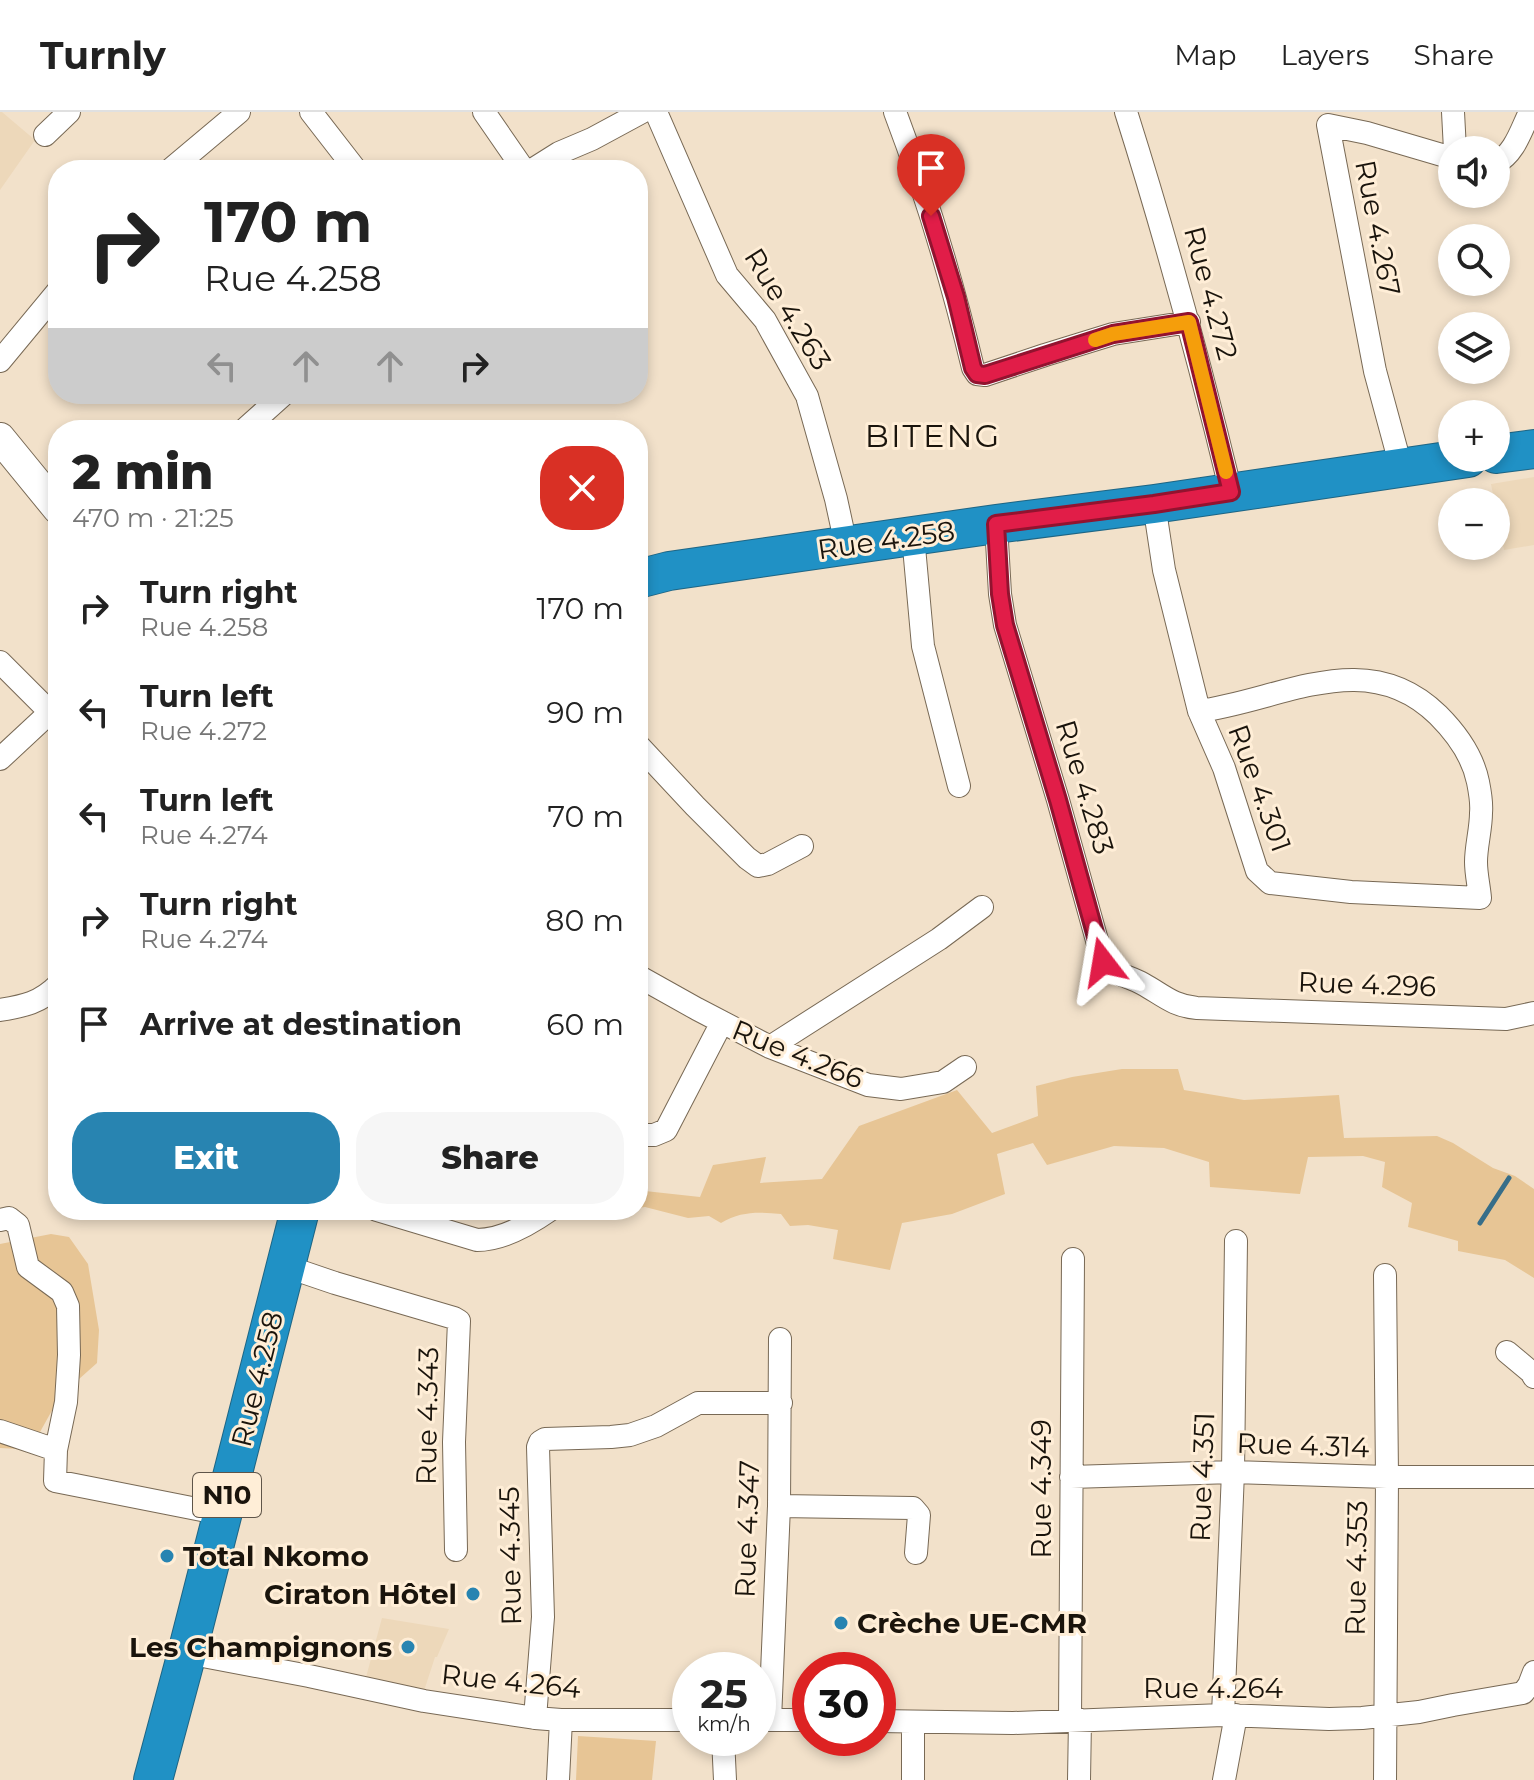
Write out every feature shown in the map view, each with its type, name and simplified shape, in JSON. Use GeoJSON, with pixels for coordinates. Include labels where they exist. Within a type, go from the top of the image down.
{"type":"FeatureCollection","features":[{"type":"Feature","properties":{"kind":"highway"},"geometry":{"type":"LineString","coordinates":[[1510,452],[1534,449]]}},
{"type":"Feature","properties":{"kind":"highway","name":"Rue 4.258"},"geometry":{"type":"LineString","coordinates":[[648,576],[846,545],[1438,462]]}},
{"type":"Feature","properties":{"kind":"highway","name":"Rue 4.258"},"geometry":{"type":"LineString","coordinates":[[153,1780],[297,1220]]}},
{"type":"Feature","properties":{"kind":"street"},"geometry":{"type":"LineString","coordinates":[[45,135],[69,112]]}},
{"type":"Feature","properties":{"kind":"street"},"geometry":{"type":"LineString","coordinates":[[182,160],[239,112]]}},
{"type":"Feature","properties":{"kind":"street"},"geometry":{"type":"LineString","coordinates":[[311,112],[348,160]]}},
{"type":"Feature","properties":{"kind":"street"},"geometry":{"type":"LineString","coordinates":[[484,112],[517,160]]}},
{"type":"Feature","properties":{"kind":"street","name":"Rue 4.263"},"geometry":{"type":"LineString","coordinates":[[656,112],[727,275],[765,320],[807,396],[846,545]]}},
{"type":"Feature","properties":{"kind":"street"},"geometry":{"type":"LineString","coordinates":[[895,112],[931,216],[977,374],[985,375],[1113,334],[1189,322]]}},
{"type":"Feature","properties":{"kind":"street","name":"Rue 4.272"},"geometry":{"type":"LineString","coordinates":[[1126,112],[1189,322],[1231,492]]}},
{"type":"Feature","properties":{"kind":"street"},"geometry":{"type":"LineString","coordinates":[[1453,112],[1454,136]]}},
{"type":"Feature","properties":{"kind":"street"},"geometry":{"type":"LineString","coordinates":[[1510,151],[1530,112]]}},
{"type":"Feature","properties":{"kind":"street"},"geometry":{"type":"LineString","coordinates":[[548,160],[592,139],[630,115]]}},
{"type":"Feature","properties":{"kind":"street","name":"Rue 4.267"},"geometry":{"type":"LineString","coordinates":[[1401,467],[1375,371],[1326,119],[1438,154]]}},
{"type":"Feature","properties":{"kind":"street"},"geometry":{"type":"LineString","coordinates":[[0,361],[48,303]]}},
{"type":"Feature","properties":{"kind":"street"},"geometry":{"type":"LineString","coordinates":[[256,420],[273,404]]}},
{"type":"Feature","properties":{"kind":"street"},"geometry":{"type":"LineString","coordinates":[[0,438],[48,497]]}},
{"type":"Feature","properties":{"kind":"street","name":"Rue 4.301"},"geometry":{"type":"LineString","coordinates":[[1154,504],[1164,570],[1199,711],[1224,768],[1257,871],[1270,883],[1351,892],[1480,898],[1476,861],[1482,811],[1478,779],[1451,727],[1406,691],[1344,679],[1323,681],[1270,693],[1225,708],[1199,711]]}},
{"type":"Feature","properties":{"kind":"street","name":"Rue 4.283"},"geometry":{"type":"LineString","coordinates":[[996,524],[1005,625],[1103,962],[1110,971],[1140,982],[1182,1007],[1197,1008]]}},
{"type":"Feature","properties":{"kind":"street"},"geometry":{"type":"LineString","coordinates":[[913,536],[923,646],[959,786]]}},
{"type":"Feature","properties":{"kind":"street"},"geometry":{"type":"LineString","coordinates":[[0,662],[48,703]]}},
{"type":"Feature","properties":{"kind":"street"},"geometry":{"type":"LineString","coordinates":[[0,759],[48,714]]}},
{"type":"Feature","properties":{"kind":"street"},"geometry":{"type":"LineString","coordinates":[[648,756],[758,866],[802,846]]}},
{"type":"Feature","properties":{"kind":"street"},"geometry":{"type":"LineString","coordinates":[[770,1047],[939,939],[982,907]]}},
{"type":"Feature","properties":{"kind":"street","name":"Rue 4.266"},"geometry":{"type":"LineString","coordinates":[[648,981],[770,1047],[868,1085],[901,1089],[943,1082],[965,1067]]}},
{"type":"Feature","properties":{"kind":"street"},"geometry":{"type":"LineString","coordinates":[[0,1010],[34,1003],[48,995]]}},
{"type":"Feature","properties":{"kind":"street","name":"Rue 4.296"},"geometry":{"type":"LineString","coordinates":[[1197,1008],[1506,1019],[1534,1013]]}},
{"type":"Feature","properties":{"kind":"street"},"geometry":{"type":"LineString","coordinates":[[648,1135],[666,1130],[722,1022]]}},
{"type":"Feature","properties":{"kind":"street"},"geometry":{"type":"LineString","coordinates":[[0,1220],[9,1218],[18,1225],[28,1267],[62,1292],[68,1306],[66,1402],[56,1450],[55,1481],[222,1514]]}},
{"type":"Feature","properties":{"kind":"street"},"geometry":{"type":"LineString","coordinates":[[410,1220],[486,1240],[531,1220]]}},
{"type":"Feature","properties":{"kind":"street","name":"Rue 4.351"},"geometry":{"type":"LineString","coordinates":[[1224,1780],[1230,1715],[1236,1241]]}},
{"type":"Feature","properties":{"kind":"street","name":"Rue 4.349"},"geometry":{"type":"LineString","coordinates":[[1073,1259],[1071,1477],[1075,1720],[1079,1780]]}},
{"type":"Feature","properties":{"kind":"street","name":"Rue 4.343"},"geometry":{"type":"LineString","coordinates":[[285,1266],[459,1321],[454,1442],[456,1550]]}},
{"type":"Feature","properties":{"kind":"street","name":"Rue 4.353"},"geometry":{"type":"LineString","coordinates":[[1385,1275],[1385,1780]]}},
{"type":"Feature","properties":{"kind":"street","name":"Rue 4.347"},"geometry":{"type":"LineString","coordinates":[[769,1652],[779,1506],[780,1339]]}},
{"type":"Feature","properties":{"kind":"street"},"geometry":{"type":"LineString","coordinates":[[1507,1352],[1534,1377]]}},
{"type":"Feature","properties":{"kind":"street","name":"Rue 4.345"},"geometry":{"type":"LineString","coordinates":[[535,1718],[543,1617],[540,1442],[545,1439],[630,1435],[656,1426],[698,1403],[781,1403]]}},
{"type":"Feature","properties":{"kind":"street"},"geometry":{"type":"LineString","coordinates":[[0,1431],[56,1450]]}},
{"type":"Feature","properties":{"kind":"street","name":"Rue 4.314"},"geometry":{"type":"LineString","coordinates":[[1071,1477],[1233,1472],[1387,1477],[1534,1477]]}},
{"type":"Feature","properties":{"kind":"street"},"geometry":{"type":"LineString","coordinates":[[779,1506],[913,1508],[919,1515],[916,1553]]}},
{"type":"Feature","properties":{"kind":"street","name":"Rue 4.264"},"geometry":{"type":"LineString","coordinates":[[187,1653],[424,1701],[535,1718],[672,1720]]}},
{"type":"Feature","properties":{"kind":"street","name":"Rue 4.264"},"geometry":{"type":"LineString","coordinates":[[896,1722],[1013,1723],[1230,1715],[1329,1719],[1384,1716],[1523,1693],[1534,1672]]}},
{"type":"Feature","properties":{"kind":"street"},"geometry":{"type":"LineString","coordinates":[[558,1780],[561,1720]]}},
{"type":"Feature","properties":{"kind":"street"},"geometry":{"type":"LineString","coordinates":[[913,1722],[913,1780]]}},
{"type":"Feature","properties":{"kind":"street"},"geometry":{"type":"LineString","coordinates":[[724,1756],[725,1780]]}},
{"type":"Feature","properties":{"kind":"shaded area"},"geometry":{"type":"Polygon","coordinates":[[[0,112],[35,140],[0,190],[0,112]]]}},
{"type":"Feature","properties":{"kind":"shaded area"},"geometry":{"type":"Polygon","coordinates":[[[1534,477],[1534,545],[1510,549],[1510,488],[1492,488],[1491,484],[1534,477]]]}},
{"type":"Feature","properties":{"kind":"shaded area"},"geometry":{"type":"Polygon","coordinates":[[[1122,1069],[1178,1069],[1184,1090],[1244,1100],[1339,1095],[1344,1138],[1437,1136],[1534,1189],[1534,1278],[1505,1260],[1458,1251],[1458,1241],[1408,1227],[1412,1203],[1382,1187],[1385,1162],[1363,1156],[1308,1157],[1300,1194],[1210,1187],[1209,1162],[1164,1148],[1114,1146],[1047,1165],[1033,1143],[997,1154],[1005,1194],[952,1214],[902,1223],[890,1270],[833,1259],[838,1230],[808,1225],[790,1226],[781,1214],[750,1213],[721,1223],[709,1216],[688,1218],[648,1208],[648,1191],[700,1197],[713,1165],[766,1157],[760,1183],[822,1179],[859,1126],[957,1090],[992,1133],[1038,1116],[1036,1086],[1122,1069]]]}},
{"type":"Feature","properties":{"kind":"shaded area"},"geometry":{"type":"Polygon","coordinates":[[[51,1234],[69,1237],[88,1264],[99,1330],[97,1363],[60,1396],[35,1441],[20,1449],[0,1448],[0,1244],[51,1234]]]}},
{"type":"Feature","properties":{"kind":"shaded area","name":"Les Champignons"},"geometry":{"type":"Polygon","coordinates":[[[382,1618],[449,1629],[435,1657],[424,1691],[365,1681],[382,1618]]]}},
{"type":"Feature","properties":{"kind":"shaded area"},"geometry":{"type":"Polygon","coordinates":[[[578,1736],[656,1741],[652,1780],[576,1780],[578,1736]]]}},
{"type":"Feature","properties":{"kind":"waterway"},"geometry":{"type":"LineString","coordinates":[[1480,1223],[1509,1178]]}},
{"type":"Feature","properties":{"kind":"slow traffic"},"geometry":{"type":"LineString","coordinates":[[1095,340],[1113,334],[1189,322],[1226,472]]}},
{"type":"Feature","properties":{"kind":"place","name":"Total Nkomo"},"geometry":{"type":"Point","coordinates":[167,1556]}},
{"type":"Feature","properties":{"kind":"place","name":"Ciraton Hôtel"},"geometry":{"type":"Point","coordinates":[473,1594]}},
{"type":"Feature","properties":{"kind":"place","name":"Crèche UE-CMR"},"geometry":{"type":"Point","coordinates":[841,1623]}},
{"type":"Feature","properties":{"kind":"place","name":"Les Champignons"},"geometry":{"type":"Point","coordinates":[408,1647]}},
{"type":"Feature","properties":{"kind":"district","name":"BITENG"},"geometry":{"type":"Point","coordinates":[933,436]}},
{"type":"Feature","properties":{"kind":"route"},"geometry":{"type":"LineString","coordinates":[[931,216],[977,374],[985,375],[1113,334],[1189,322],[1231,492],[996,524],[1005,625],[1103,962]]}}]}
